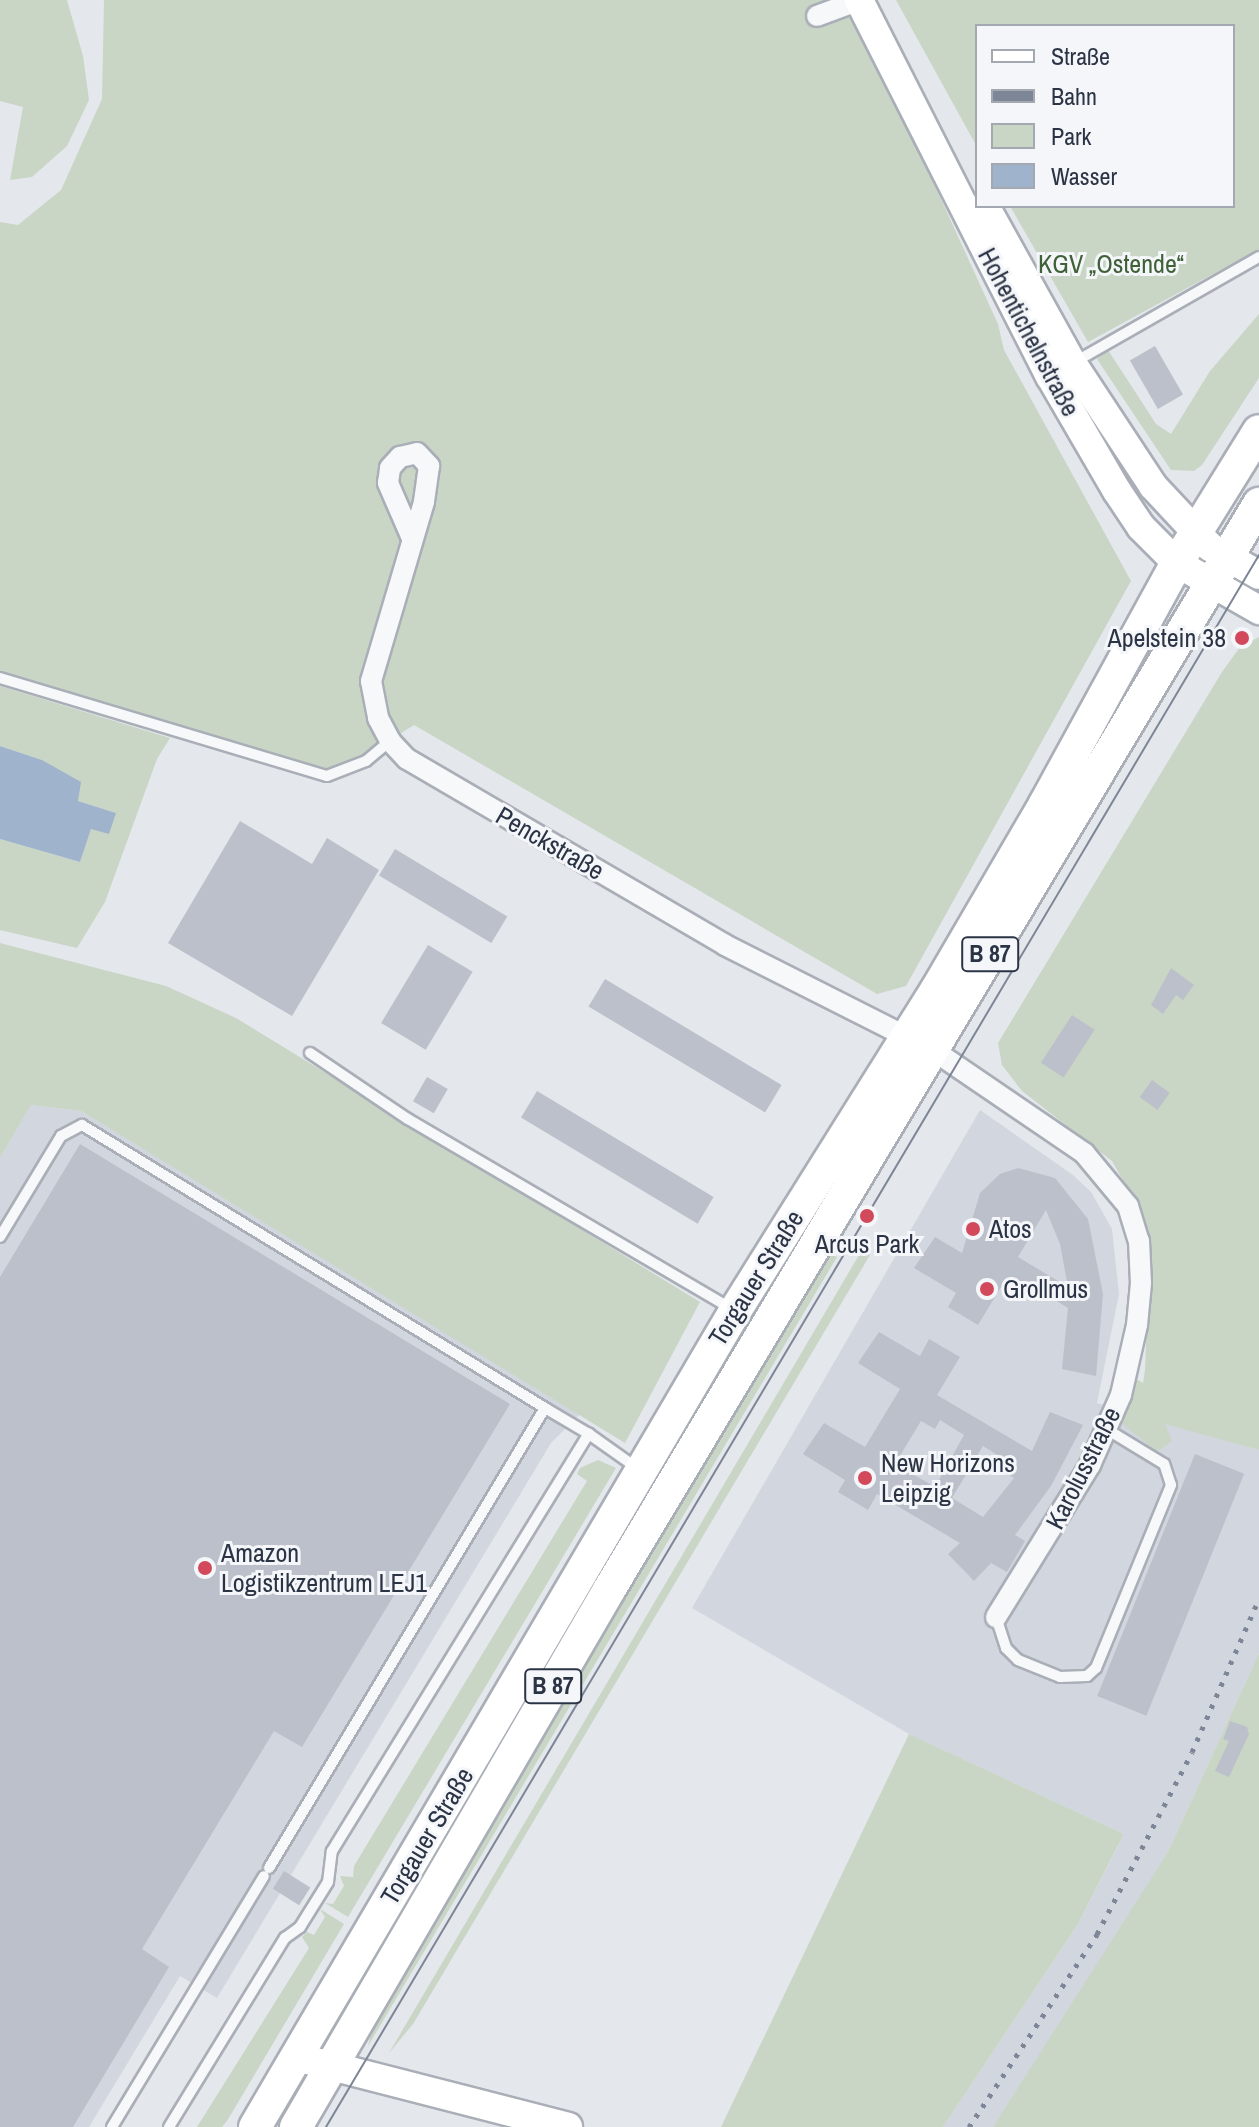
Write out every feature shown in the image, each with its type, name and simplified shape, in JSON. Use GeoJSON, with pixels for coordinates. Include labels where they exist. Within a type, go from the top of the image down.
{"type":"FeatureCollection","features":[{"type":"Feature","properties":{"kind":"main road","name":"Hohentichelnstraße"},"geometry":{"type":"LineString","coordinates":[[860,0],[1061,370],[1141,527],[1177,563],[1257,610]]}},
{"type":"Feature","properties":{"kind":"main road"},"geometry":{"type":"LineString","coordinates":[[880,0],[975,186]]}},
{"type":"Feature","properties":{"kind":"main road","name":"Hohentichelnstraße"},"geometry":{"type":"LineString","coordinates":[[986,208],[1061,370],[1195,533],[1226,558],[1259,575]]}},
{"type":"Feature","properties":{"kind":"main road","name":"Torgauer Straße"},"geometry":{"type":"LineString","coordinates":[[296,2127],[920,1043],[1045,804],[1177,563],[1259,431]]}},
{"type":"Feature","properties":{"kind":"main road","name":"Torgauer Straße"},"geometry":{"type":"LineString","coordinates":[[255,2127],[735,1311],[920,1043],[1259,504]]}},
{"type":"Feature","properties":{"kind":"main road"},"geometry":{"type":"LineString","coordinates":[[296,2057],[568,2127]]}},
{"type":"Feature","properties":{"kind":"street"},"geometry":{"type":"LineString","coordinates":[[817,16],[860,0]]}},
{"type":"Feature","properties":{"kind":"street","name":"Penckstraße"},"geometry":{"type":"LineString","coordinates":[[411,536],[372,673],[373,700],[390,741],[425,771],[725,945],[920,1043]]}},
{"type":"Feature","properties":{"kind":"street","name":"Karolusstraße"},"geometry":{"type":"LineString","coordinates":[[920,1043],[1084,1153],[1128,1206],[1139,1241],[1137,1325],[1108,1430],[996,1617]]}},
{"type":"Feature","properties":{"kind":"lane"},"geometry":{"type":"LineString","coordinates":[[1061,370],[1259,257]]}},
{"type":"Feature","properties":{"kind":"lane"},"geometry":{"type":"LineString","coordinates":[[0,678],[327,776],[366,761],[390,741]]}},
{"type":"Feature","properties":{"kind":"lane"},"geometry":{"type":"LineString","coordinates":[[310,1053],[408,1119],[735,1311]]}},
{"type":"Feature","properties":{"kind":"lane"},"geometry":{"type":"LineString","coordinates":[[0,1237],[61,1136],[82,1125],[545,1408],[575,1423],[640,1471]]}},
{"type":"Feature","properties":{"kind":"lane"},"geometry":{"type":"LineString","coordinates":[[112,2127],[545,1408]]}},
{"type":"Feature","properties":{"kind":"lane"},"geometry":{"type":"LineString","coordinates":[[996,1617],[999,1634],[1018,1660],[1060,1677],[1087,1676],[1096,1668],[1171,1485],[1164,1464],[1108,1430]]}},
{"type":"Feature","properties":{"kind":"lane"},"geometry":{"type":"LineString","coordinates":[[169,2127],[285,1938],[300,1927],[328,1882],[332,1851],[589,1434]]}},
{"type":"Feature","properties":{"kind":"shaded area","name":"Amazon Logistikzentrum LEJ1"},"geometry":{"type":"Polygon","coordinates":[[[31,1105],[81,1111],[580,1414],[551,1443],[217,1998],[180,1976],[89,2127],[0,2127],[0,1158],[31,1105]]]}},
{"type":"Feature","properties":{"kind":"shaded area","name":"Arcus Park"},"geometry":{"type":"Polygon","coordinates":[[[980,1110],[1073,1175],[1091,1192],[1112,1229],[1119,1294],[1097,1403],[1259,1450],[1259,1653],[1168,1852],[1073,2008],[993,2127],[943,2127],[1078,1924],[1124,1834],[909,1734],[692,1608],[980,1110]]]}},
{"type":"Feature","properties":{"kind":"green space"},"geometry":{"type":"Polygon","coordinates":[[[0,0],[67,0],[83,56],[89,100],[67,146],[32,177],[10,180],[23,107],[0,101],[0,0]]]}},
{"type":"Feature","properties":{"kind":"green space"},"geometry":{"type":"Polygon","coordinates":[[[104,0],[850,0],[998,324],[1004,350],[1131,581],[906,986],[877,994],[414,725],[352,764],[326,771],[0,672],[0,222],[18,225],[61,190],[102,99],[104,0]]]}},
{"type":"Feature","properties":{"kind":"green space","name":"KGV „Ostende“"},"geometry":{"type":"Polygon","coordinates":[[[896,0],[1259,0],[1259,249],[1088,342],[1011,208],[1235,208],[1235,24],[975,24],[975,143],[896,0]]]}},
{"type":"Feature","properties":{"kind":"green space"},"geometry":{"type":"Polygon","coordinates":[[[1259,314],[1259,378],[1202,465],[1194,471],[1171,470],[1097,359],[1108,350],[1156,424],[1171,434],[1210,371],[1259,314]]]}},
{"type":"Feature","properties":{"kind":"green space"},"geometry":{"type":"Polygon","coordinates":[[[1259,637],[1259,1450],[1165,1424],[1172,1441],[1157,1452],[1121,1423],[1136,1379],[1143,1383],[1145,1370],[1148,1297],[1135,1202],[1112,1161],[1022,1091],[1002,1065],[998,1043],[1222,672],[1240,647],[1259,637]]]}},
{"type":"Feature","properties":{"kind":"green space"},"geometry":{"type":"Polygon","coordinates":[[[0,686],[170,738],[157,759],[105,902],[77,948],[0,930],[0,839],[80,862],[91,828],[116,813],[78,801],[42,760],[0,746],[0,686]]]}},
{"type":"Feature","properties":{"kind":"green space"},"geometry":{"type":"Polygon","coordinates":[[[0,943],[166,986],[236,1018],[700,1302],[625,1443],[81,1111],[31,1105],[0,1158],[0,943]]]}},
{"type":"Feature","properties":{"kind":"green space"},"geometry":{"type":"Polygon","coordinates":[[[862,1250],[870,1255],[413,2024],[389,2053],[862,1250]]]}},
{"type":"Feature","properties":{"kind":"green space"},"geometry":{"type":"Polygon","coordinates":[[[829,1253],[837,1257],[368,2046],[375,2011],[829,1253]]]}},
{"type":"Feature","properties":{"kind":"green space"},"geometry":{"type":"Polygon","coordinates":[[[598,1460],[616,1468],[348,1917],[325,1903],[333,1904],[344,1886],[340,1876],[353,1877],[354,1866],[587,1481],[577,1474],[580,1468],[598,1460]]]}},
{"type":"Feature","properties":{"kind":"green space"},"geometry":{"type":"Polygon","coordinates":[[[1259,1653],[1259,2127],[993,2127],[1168,1852],[1259,1653]]]}},
{"type":"Feature","properties":{"kind":"green space"},"geometry":{"type":"Polygon","coordinates":[[[909,1734],[1124,1834],[1078,1924],[943,2127],[721,2127],[909,1734]]]}},
{"type":"Feature","properties":{"kind":"green space"},"geometry":{"type":"Polygon","coordinates":[[[320,1909],[344,1924],[227,2121],[222,2127],[197,2127],[309,1948],[302,1937],[307,1932],[314,1935],[325,1917],[320,1909]]]}},
{"type":"Feature","properties":{"kind":"water"},"geometry":{"type":"Polygon","coordinates":[[[0,746],[42,760],[81,782],[78,801],[116,813],[109,834],[91,829],[80,862],[0,839],[0,746]]]}},
{"type":"Feature","properties":{"kind":"building"},"geometry":{"type":"Polygon","coordinates":[[[1155,346],[1183,394],[1158,409],[1130,361],[1155,346]]]}},
{"type":"Feature","properties":{"kind":"building"},"geometry":{"type":"Polygon","coordinates":[[[240,821],[312,864],[327,838],[379,870],[292,1016],[168,943],[240,821]]]}},
{"type":"Feature","properties":{"kind":"building"},"geometry":{"type":"Polygon","coordinates":[[[395,849],[507,916],[491,943],[379,876],[395,849]]]}},
{"type":"Feature","properties":{"kind":"building"},"geometry":{"type":"Polygon","coordinates":[[[428,945],[473,972],[426,1050],[381,1023],[428,945]]]}},
{"type":"Feature","properties":{"kind":"building"},"geometry":{"type":"Polygon","coordinates":[[[1171,968],[1194,985],[1183,1000],[1176,995],[1163,1014],[1151,1005],[1171,968]]]}},
{"type":"Feature","properties":{"kind":"building"},"geometry":{"type":"Polygon","coordinates":[[[605,979],[782,1085],[765,1113],[589,1006],[605,979]]]}},
{"type":"Feature","properties":{"kind":"building"},"geometry":{"type":"Polygon","coordinates":[[[1072,1015],[1095,1030],[1064,1078],[1041,1063],[1072,1015]]]}},
{"type":"Feature","properties":{"kind":"building"},"geometry":{"type":"Polygon","coordinates":[[[427,1077],[448,1089],[434,1113],[413,1101],[427,1077]]]}},
{"type":"Feature","properties":{"kind":"building"},"geometry":{"type":"Polygon","coordinates":[[[1152,1080],[1170,1093],[1157,1110],[1140,1097],[1152,1080]]]}},
{"type":"Feature","properties":{"kind":"building"},"geometry":{"type":"Polygon","coordinates":[[[537,1091],[714,1197],[698,1224],[521,1118],[537,1091]]]}},
{"type":"Feature","properties":{"kind":"building","name":"Amazon Logistikzentrum LEJ1"},"geometry":{"type":"Polygon","coordinates":[[[80,1144],[510,1404],[302,1747],[274,1731],[142,1949],[169,1967],[73,2127],[0,2127],[0,1277],[80,1144]]]}},
{"type":"Feature","properties":{"kind":"building"},"geometry":{"type":"Polygon","coordinates":[[[1018,1168],[1055,1178],[1088,1219],[1103,1294],[1096,1376],[1062,1369],[1068,1308],[1027,1283],[1018,1298],[1001,1287],[978,1325],[948,1307],[956,1293],[914,1268],[935,1237],[962,1253],[980,1193],[1000,1174],[1018,1168]],[[1046,1210],[1018,1257],[1068,1287],[1060,1244],[1046,1210]]]}},
{"type":"Feature","properties":{"kind":"building"},"geometry":{"type":"Polygon","coordinates":[[[879,1332],[920,1356],[929,1339],[960,1357],[937,1395],[1032,1451],[1050,1412],[1083,1425],[1051,1486],[1015,1535],[1025,1541],[1007,1572],[991,1563],[974,1581],[948,1554],[960,1543],[877,1494],[868,1510],[838,1492],[845,1480],[803,1454],[824,1423],[865,1447],[900,1389],[858,1363],[879,1332]],[[940,1420],[935,1429],[921,1421],[895,1464],[935,1487],[964,1435],[940,1420]],[[983,1446],[952,1498],[983,1517],[1014,1478],[1001,1470],[1007,1461],[983,1446]]]}},
{"type":"Feature","properties":{"kind":"building"},"geometry":{"type":"Polygon","coordinates":[[[1195,1454],[1244,1474],[1146,1716],[1097,1696],[1195,1454]]]}},
{"type":"Feature","properties":{"kind":"building"},"geometry":{"type":"Polygon","coordinates":[[[1230,1721],[1247,1727],[1249,1734],[1229,1777],[1215,1771],[1229,1741],[1223,1739],[1230,1721]]]}},
{"type":"Feature","properties":{"kind":"building"},"geometry":{"type":"Polygon","coordinates":[[[284,1871],[310,1887],[299,1905],[273,1889],[284,1871]]]}},
{"type":"Feature","properties":{"kind":"tram line"},"geometry":{"type":"LineString","coordinates":[[326,2127],[1259,555]]}},
{"type":"Feature","properties":{"kind":"railway"},"geometry":{"type":"LineString","coordinates":[[969,2127],[1097,1934],[1192,1752],[1259,1599]]}},
{"type":"Feature","properties":{"kind":"place","name":"Apelstein 38"},"geometry":{"type":"Point","coordinates":[1242,638]}},
{"type":"Feature","properties":{"kind":"place","name":"Arcus Park"},"geometry":{"type":"Point","coordinates":[867,1216]}},
{"type":"Feature","properties":{"kind":"place","name":"Atos"},"geometry":{"type":"Point","coordinates":[973,1229]}},
{"type":"Feature","properties":{"kind":"place","name":"Grollmus"},"geometry":{"type":"Point","coordinates":[987,1289]}},
{"type":"Feature","properties":{"kind":"place","name":"New Horizons Leipzig"},"geometry":{"type":"Point","coordinates":[865,1478]}},
{"type":"Feature","properties":{"kind":"place","name":"Amazon Logistikzentrum LEJ1"},"geometry":{"type":"Point","coordinates":[205,1568]}}]}
